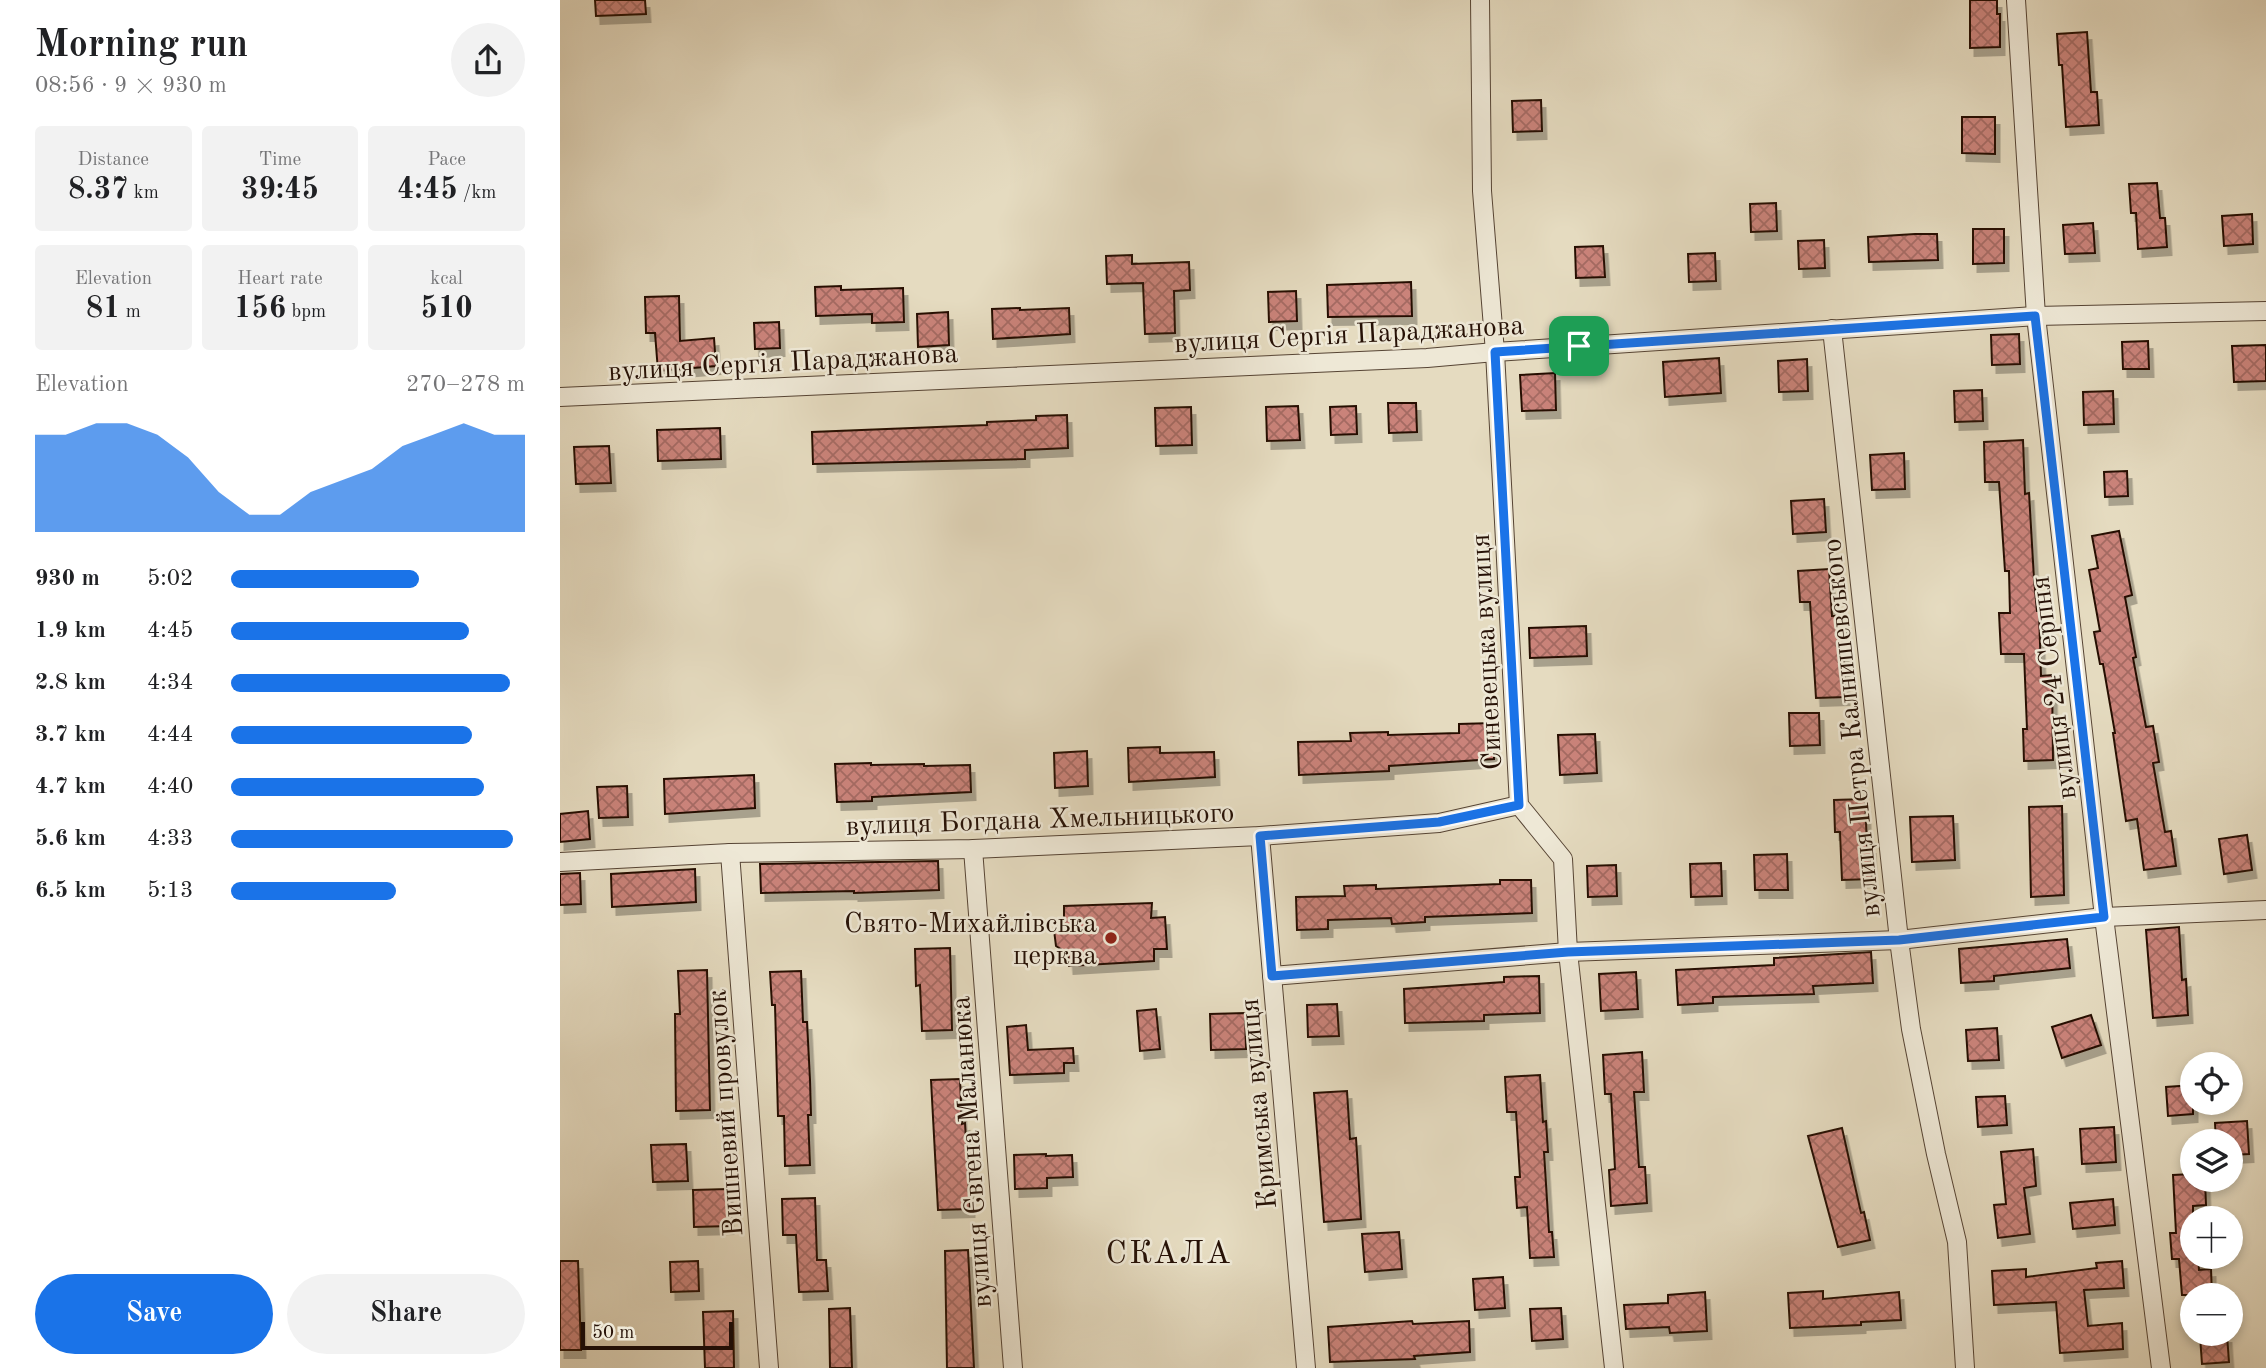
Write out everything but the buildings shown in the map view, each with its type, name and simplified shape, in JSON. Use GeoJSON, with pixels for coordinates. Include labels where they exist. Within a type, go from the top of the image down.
{"type":"FeatureCollection","features":[{"type":"Feature","properties":{"kind":"street","name":"Синевецька вулиця"},"geometry":{"type":"LineString","coordinates":[[1480,0],[1482,191],[1495,352],[1519,805],[1563,859],[1568,952],[1614,1368]]}},
{"type":"Feature","properties":{"kind":"street","name":"вулиця 24 Серпня"},"geometry":{"type":"LineString","coordinates":[[2015,0],[2035,316],[2104,917],[2161,1368]]}},
{"type":"Feature","properties":{"kind":"street","name":"вулиця Сергія Параджанова"},"geometry":{"type":"LineString","coordinates":[[560,397],[1413,359],[2035,316],[2266,311]]}},
{"type":"Feature","properties":{"kind":"street","name":"вулиця Петра Калнишевського"},"geometry":{"type":"LineString","coordinates":[[1832,329],[1899,940],[1912,1029],[1936,1154],[1957,1242],[1965,1368]]}},
{"type":"Feature","properties":{"kind":"street","name":"вулиця Богдана Хмельницького"},"geometry":{"type":"LineString","coordinates":[[560,862],[730,853],[973,849],[1260,836],[1439,822],[1519,805]]}},
{"type":"Feature","properties":{"kind":"street","name":"Кримська вулиця"},"geometry":{"type":"LineString","coordinates":[[1260,836],[1306,1368]]}},
{"type":"Feature","properties":{"kind":"street","name":"вулиця Євгена Маланюка"},"geometry":{"type":"LineString","coordinates":[[973,849],[1013,1368]]}},
{"type":"Feature","properties":{"kind":"street","name":"Вишневий провулок"},"geometry":{"type":"LineString","coordinates":[[730,853],[769,1368]]}},
{"type":"Feature","properties":{"kind":"street"},"geometry":{"type":"LineString","coordinates":[[1272,976],[1568,952],[1899,940],[2104,917],[2266,910]]}},
{"type":"Feature","properties":{"kind":"place","name":"Свято-Михайлівська церква"},"geometry":{"type":"Point","coordinates":[1111,938]}},
{"type":"Feature","properties":{"kind":"district","name":"СКАЛА"},"geometry":{"type":"Point","coordinates":[1169,1252]}},
{"type":"Feature","properties":{"kind":"route"},"geometry":{"type":"LineString","coordinates":[[2035,316],[2104,917],[1899,940],[1568,952],[1272,976],[1260,836],[1439,822],[1519,805],[1495,352],[1579,346],[2035,316]]}}]}
